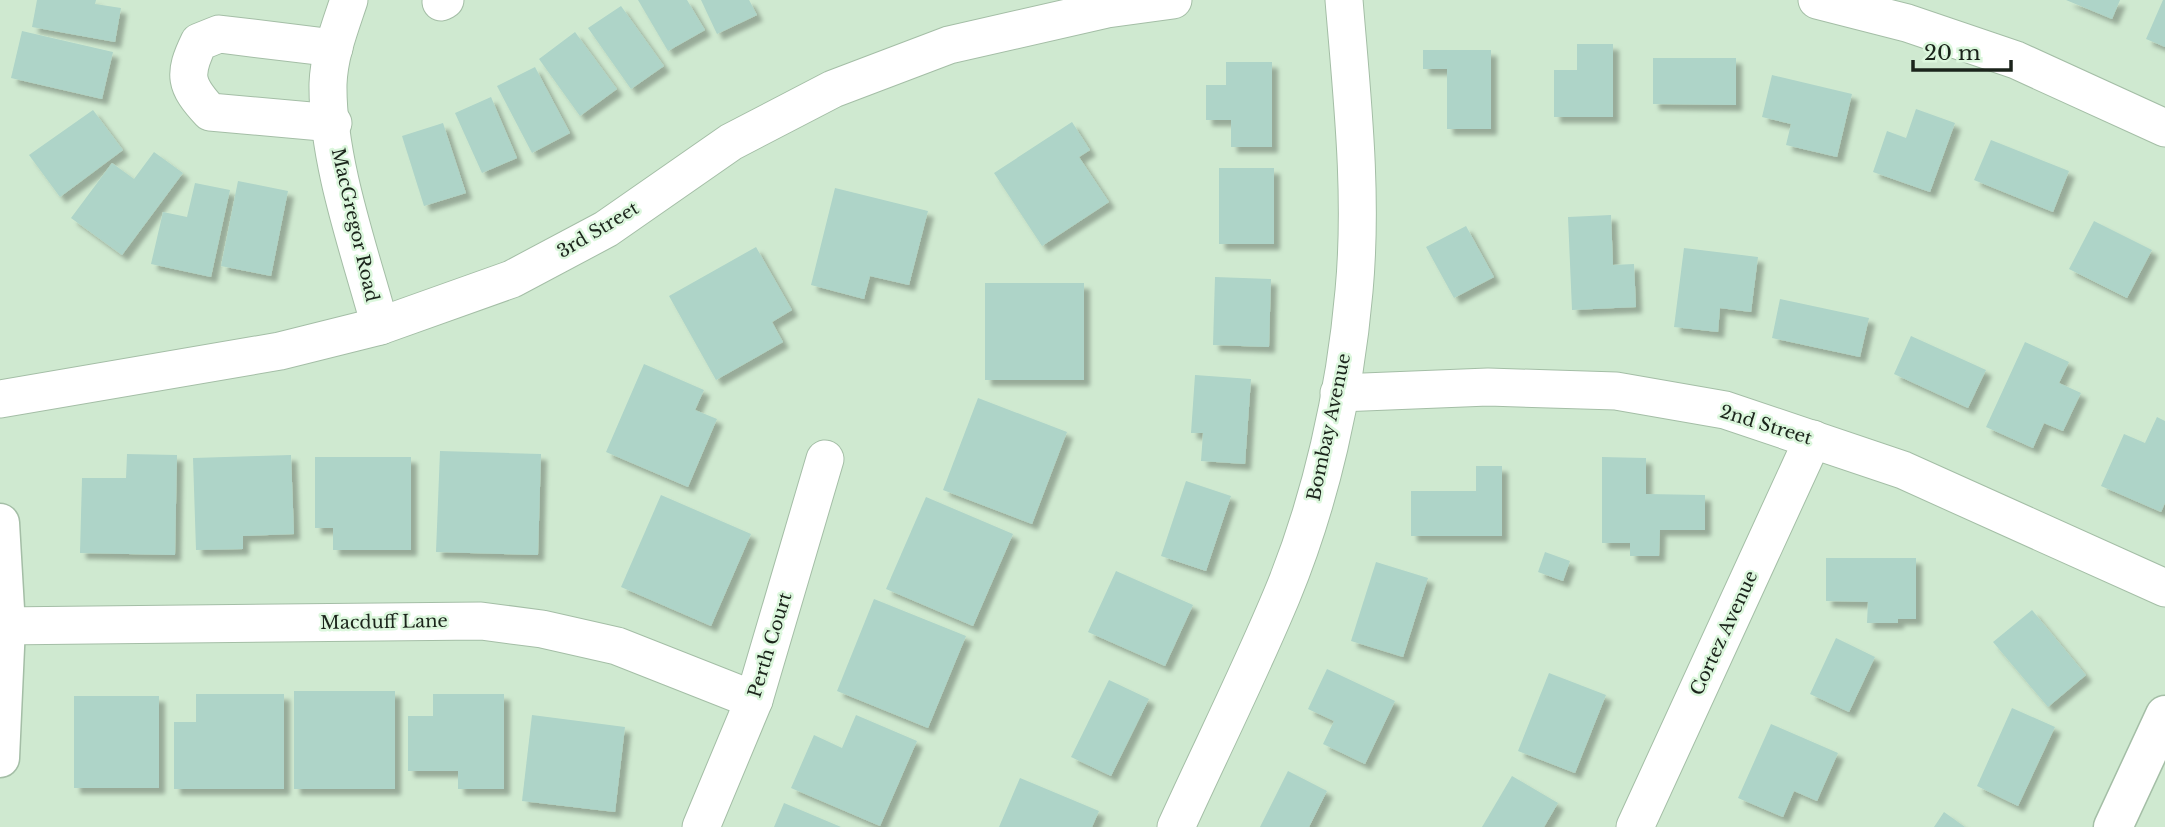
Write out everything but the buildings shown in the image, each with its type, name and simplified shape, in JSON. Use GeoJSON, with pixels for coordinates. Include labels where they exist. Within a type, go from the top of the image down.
{"type":"FeatureCollection","features":[{"type":"Feature","properties":{"kind":"street","name":"MacGregor Road"},"geometry":{"type":"LineString","coordinates":[[349,0],[334,48],[328,83],[338,169],[380,326]]}},
{"type":"Feature","properties":{"kind":"street","name":"3rd Street"},"geometry":{"type":"LineString","coordinates":[[0,399],[280,351],[380,326],[512,279],[606,229],[731,142],[833,89],[949,45],[1107,9],[1173,0]]}},
{"type":"Feature","properties":{"kind":"street","name":"Bombay Avenue"},"geometry":{"type":"LineString","coordinates":[[1176,827],[1283,593],[1317,491],[1339,393],[1354,292],[1359,192],[1345,0]]}},
{"type":"Feature","properties":{"kind":"street"},"geometry":{"type":"LineString","coordinates":[[1817,0],[1907,23],[2015,60],[2165,128]]}},
{"type":"Feature","properties":{"kind":"street"},"geometry":{"type":"LineString","coordinates":[[333,123],[210,112],[191,91],[187,66],[199,42],[219,34],[334,48]]}},
{"type":"Feature","properties":{"kind":"street","name":"2nd Street"},"geometry":{"type":"LineString","coordinates":[[1339,393],[1488,387],[1616,391],[1725,410],[1903,470],[2165,588]]}},
{"type":"Feature","properties":{"kind":"street","name":"Cortez Avenue"},"geometry":{"type":"LineString","coordinates":[[1635,827],[1813,439]]}},
{"type":"Feature","properties":{"kind":"street","name":"Perth Court"},"geometry":{"type":"LineString","coordinates":[[701,827],[754,700],[825,458]]}},
{"type":"Feature","properties":{"kind":"street"},"geometry":{"type":"LineString","coordinates":[[0,523],[3,626],[0,758]]}},
{"type":"Feature","properties":{"kind":"street","name":"Macduff Lane"},"geometry":{"type":"LineString","coordinates":[[3,626],[481,621],[542,629],[617,646],[754,700]]}},
{"type":"Feature","properties":{"kind":"street"},"geometry":{"type":"LineString","coordinates":[[2113,827],[2165,715]]}}]}
